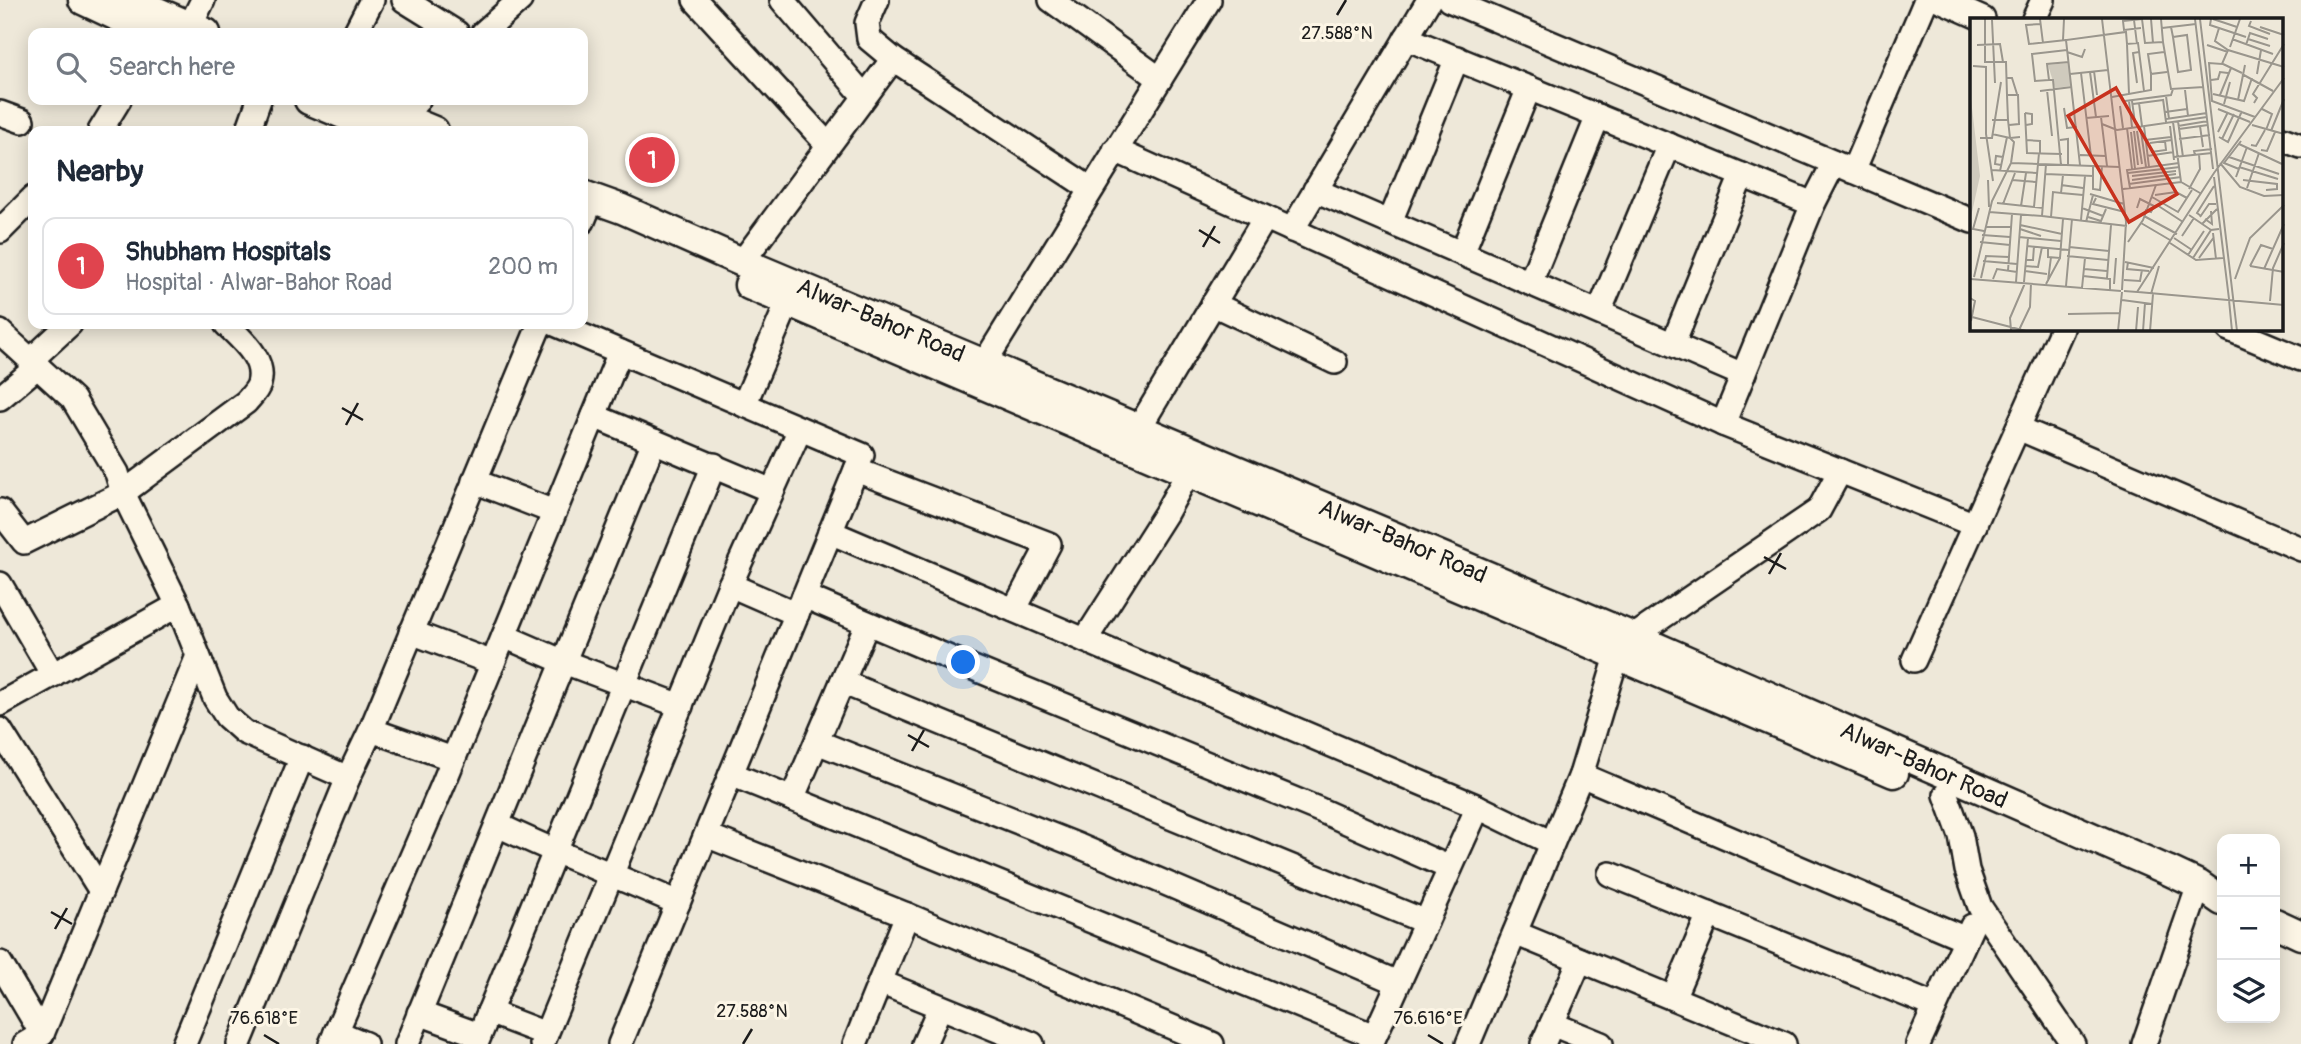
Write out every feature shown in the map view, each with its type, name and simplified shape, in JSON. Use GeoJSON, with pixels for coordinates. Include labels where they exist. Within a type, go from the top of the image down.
{"type":"FeatureCollection","features":[{"type":"Feature","properties":{"kind":"main road"},"geometry":{"type":"LineString","coordinates":[[83,0],[142,28]]}},
{"type":"Feature","properties":{"kind":"main road"},"geometry":{"type":"LineString","coordinates":[[130,0],[193,28]]}},
{"type":"Feature","properties":{"kind":"main road"},"geometry":{"type":"LineString","coordinates":[[338,105],[401,116]]}},
{"type":"Feature","properties":{"kind":"main road"},"geometry":{"type":"LineString","coordinates":[[372,105],[422,126]]}},
{"type":"Feature","properties":{"kind":"main road","name":"Alwar-Bahor Road"},"geometry":{"type":"LineString","coordinates":[[588,208],[622,209],[742,262],[1189,471],[1625,647],[2208,896]]}},
{"type":"Feature","properties":{"kind":"main road","name":"Alwar-Bahor Road"},"geometry":{"type":"LineString","coordinates":[[588,209],[788,302],[1139,428],[1615,632],[1625,647],[2036,835],[2208,896]]}},
{"type":"Feature","properties":{"kind":"main road"},"geometry":{"type":"LineString","coordinates":[[2280,925],[2301,935]]}},
{"type":"Feature","properties":{"kind":"street"},"geometry":{"type":"LineString","coordinates":[[198,28],[203,0]]}},
{"type":"Feature","properties":{"kind":"street"},"geometry":{"type":"LineString","coordinates":[[358,28],[372,0]]}},
{"type":"Feature","properties":{"kind":"street"},"geometry":{"type":"LineString","coordinates":[[404,0],[449,28]]}},
{"type":"Feature","properties":{"kind":"street"},"geometry":{"type":"LineString","coordinates":[[489,28],[520,0]]}},
{"type":"Feature","properties":{"kind":"street"},"geometry":{"type":"LineString","coordinates":[[695,0],[828,145]]}},
{"type":"Feature","properties":{"kind":"street"},"geometry":{"type":"LineString","coordinates":[[782,0],[864,96]]}},
{"type":"Feature","properties":{"kind":"street"},"geometry":{"type":"LineString","coordinates":[[877,0],[867,23],[869,39],[892,58],[1091,188]]}},
{"type":"Feature","properties":{"kind":"street"},"geometry":{"type":"LineString","coordinates":[[1051,0],[1160,79]]}},
{"type":"Feature","properties":{"kind":"street"},"geometry":{"type":"LineString","coordinates":[[978,372],[1209,0]]}},
{"type":"Feature","properties":{"kind":"street"},"geometry":{"type":"LineString","coordinates":[[1292,230],[1429,0]]}},
{"type":"Feature","properties":{"kind":"street"},"geometry":{"type":"LineString","coordinates":[[1449,0],[1970,220]]}},
{"type":"Feature","properties":{"kind":"street"},"geometry":{"type":"LineString","coordinates":[[1723,424],[1813,204],[1844,167],[1926,0]]}},
{"type":"Feature","properties":{"kind":"street"},"geometry":{"type":"LineString","coordinates":[[1940,0],[1981,18]]}},
{"type":"Feature","properties":{"kind":"street"},"geometry":{"type":"LineString","coordinates":[[2034,18],[2043,0]]}},
{"type":"Feature","properties":{"kind":"street"},"geometry":{"type":"LineString","coordinates":[[1406,38],[1813,204]]}},
{"type":"Feature","properties":{"kind":"street"},"geometry":{"type":"LineString","coordinates":[[742,262],[892,58]]}},
{"type":"Feature","properties":{"kind":"street"},"geometry":{"type":"LineString","coordinates":[[1390,222],[1457,58]]}},
{"type":"Feature","properties":{"kind":"street"},"geometry":{"type":"LineString","coordinates":[[1462,253],[1529,88]]}},
{"type":"Feature","properties":{"kind":"street"},"geometry":{"type":"LineString","coordinates":[[103,126],[116,105]]}},
{"type":"Feature","properties":{"kind":"street"},"geometry":{"type":"LineString","coordinates":[[250,126],[257,105]]}},
{"type":"Feature","properties":{"kind":"street"},"geometry":{"type":"LineString","coordinates":[[0,113],[22,121]]}},
{"type":"Feature","properties":{"kind":"street"},"geometry":{"type":"LineString","coordinates":[[1530,282],[1598,116]]}},
{"type":"Feature","properties":{"kind":"street"},"geometry":{"type":"LineString","coordinates":[[2284,140],[2301,146]]}},
{"type":"Feature","properties":{"kind":"street"},"geometry":{"type":"LineString","coordinates":[[1599,312],[1669,145]]}},
{"type":"Feature","properties":{"kind":"street"},"geometry":{"type":"LineString","coordinates":[[1115,150],[1723,424],[1975,524]]}},
{"type":"Feature","properties":{"kind":"street"},"geometry":{"type":"LineString","coordinates":[[1673,344],[1742,175]]}},
{"type":"Feature","properties":{"kind":"street"},"geometry":{"type":"LineString","coordinates":[[1315,190],[1743,374]]}},
{"type":"Feature","properties":{"kind":"street"},"geometry":{"type":"LineString","coordinates":[[0,231],[28,203]]}},
{"type":"Feature","properties":{"kind":"street"},"geometry":{"type":"LineString","coordinates":[[1139,428],[1265,218]]}},
{"type":"Feature","properties":{"kind":"street"},"geometry":{"type":"LineString","coordinates":[[744,405],[788,302]]}},
{"type":"Feature","properties":{"kind":"street"},"geometry":{"type":"LineString","coordinates":[[1213,304],[1335,362]]}},
{"type":"Feature","properties":{"kind":"street"},"geometry":{"type":"LineString","coordinates":[[0,398],[66,329]]}},
{"type":"Feature","properties":{"kind":"street"},"geometry":{"type":"LineString","coordinates":[[0,511],[24,542],[123,493],[246,402],[259,387],[260,369],[249,347],[231,329]]}},
{"type":"Feature","properties":{"kind":"street"},"geometry":{"type":"LineString","coordinates":[[240,1044],[348,778],[371,730],[538,329]]}},
{"type":"Feature","properties":{"kind":"street"},"geometry":{"type":"LineString","coordinates":[[567,329],[862,455],[620,1044]]}},
{"type":"Feature","properties":{"kind":"street"},"geometry":{"type":"LineString","coordinates":[[1914,660],[2061,331]]}},
{"type":"Feature","properties":{"kind":"street"},"geometry":{"type":"LineString","coordinates":[[2234,331],[2301,359]]}},
{"type":"Feature","properties":{"kind":"street"},"geometry":{"type":"LineString","coordinates":[[0,332],[74,399],[117,473],[123,493],[178,605],[215,698],[227,716],[244,732],[348,778]]}},
{"type":"Feature","properties":{"kind":"street"},"geometry":{"type":"LineString","coordinates":[[365,1044],[334,1038],[453,759],[620,352]]}},
{"type":"Feature","properties":{"kind":"street"},"geometry":{"type":"LineString","coordinates":[[594,416],[772,491]]}},
{"type":"Feature","properties":{"kind":"street"},"geometry":{"type":"LineString","coordinates":[[2018,428],[2301,549]]}},
{"type":"Feature","properties":{"kind":"street"},"geometry":{"type":"LineString","coordinates":[[489,1012],[544,1039],[730,585],[800,429]]}},
{"type":"Feature","properties":{"kind":"street"},"geometry":{"type":"LineString","coordinates":[[407,1044],[654,440]]}},
{"type":"Feature","properties":{"kind":"street"},"geometry":{"type":"LineString","coordinates":[[419,1013],[477,1040],[714,465]]}},
{"type":"Feature","properties":{"kind":"street"},"geometry":{"type":"LineString","coordinates":[[856,470],[1049,544],[1014,610]]}},
{"type":"Feature","properties":{"kind":"street"},"geometry":{"type":"LineString","coordinates":[[1085,640],[1166,513],[1189,471]]}},
{"type":"Feature","properties":{"kind":"street"},"geometry":{"type":"LineString","coordinates":[[1468,1044],[1581,775],[1625,647],[1819,510],[1840,471]]}},
{"type":"Feature","properties":{"kind":"street"},"geometry":{"type":"LineString","coordinates":[[474,481],[554,512]]}},
{"type":"Feature","properties":{"kind":"street"},"geometry":{"type":"LineString","coordinates":[[830,532],[1478,807],[1552,843]]}},
{"type":"Feature","properties":{"kind":"street"},"geometry":{"type":"LineString","coordinates":[[0,584],[7,611],[53,675]]}},
{"type":"Feature","properties":{"kind":"street"},"geometry":{"type":"LineString","coordinates":[[730,585],[867,624],[1308,804],[1450,869]]}},
{"type":"Feature","properties":{"kind":"street"},"geometry":{"type":"LineString","coordinates":[[0,704],[178,605]]}},
{"type":"Feature","properties":{"kind":"street"},"geometry":{"type":"LineString","coordinates":[[792,799],[867,624]]}},
{"type":"Feature","properties":{"kind":"street"},"geometry":{"type":"LineString","coordinates":[[411,632],[493,663]]}},
{"type":"Feature","properties":{"kind":"street"},"geometry":{"type":"LineString","coordinates":[[504,636],[564,662],[681,706]]}},
{"type":"Feature","properties":{"kind":"street"},"geometry":{"type":"LineString","coordinates":[[33,1039],[101,891],[198,656]]}},
{"type":"Feature","properties":{"kind":"street"},"geometry":{"type":"LineString","coordinates":[[842,682],[1426,922]]}},
{"type":"Feature","properties":{"kind":"street"},"geometry":{"type":"LineString","coordinates":[[0,730],[101,891]]}},
{"type":"Feature","properties":{"kind":"street"},"geometry":{"type":"LineString","coordinates":[[371,730],[453,759]]}},
{"type":"Feature","properties":{"kind":"street"},"geometry":{"type":"LineString","coordinates":[[817,741],[1079,846],[1398,983]]}},
{"type":"Feature","properties":{"kind":"street"},"geometry":{"type":"LineString","coordinates":[[184,1044],[302,758]]}},
{"type":"Feature","properties":{"kind":"street"},"geometry":{"type":"LineString","coordinates":[[731,774],[1372,1040],[1478,807]]}},
{"type":"Feature","properties":{"kind":"street"},"geometry":{"type":"LineString","coordinates":[[1581,775],[1966,939]]}},
{"type":"Feature","properties":{"kind":"street"},"geometry":{"type":"LineString","coordinates":[[1946,795],[1961,836],[1967,870],[1980,907],[2073,1044]]}},
{"type":"Feature","properties":{"kind":"street"},"geometry":{"type":"LineString","coordinates":[[498,825],[554,853],[613,874],[678,903]]}},
{"type":"Feature","properties":{"kind":"street"},"geometry":{"type":"LineString","coordinates":[[706,835],[907,915],[1179,1038],[1212,1044]]}},
{"type":"Feature","properties":{"kind":"street"},"geometry":{"type":"LineString","coordinates":[[1610,874],[1935,1006]]}},
{"type":"Feature","properties":{"kind":"street"},"geometry":{"type":"LineString","coordinates":[[2144,1044],[2208,896]]}},
{"type":"Feature","properties":{"kind":"street"},"geometry":{"type":"LineString","coordinates":[[1918,1044],[1980,907]]}},
{"type":"Feature","properties":{"kind":"street"},"geometry":{"type":"LineString","coordinates":[[1672,998],[1709,914]]}},
{"type":"Feature","properties":{"kind":"street"},"geometry":{"type":"LineString","coordinates":[[855,1044],[907,915]]}},
{"type":"Feature","properties":{"kind":"street"},"geometry":{"type":"LineString","coordinates":[[1515,933],[1784,1044]]}},
{"type":"Feature","properties":{"kind":"street"},"geometry":{"type":"LineString","coordinates":[[1580,960],[1547,1034],[1601,1044]]}},
{"type":"Feature","properties":{"kind":"street"},"geometry":{"type":"LineString","coordinates":[[0,963],[33,1039]]}},
{"type":"Feature","properties":{"kind":"street"},"geometry":{"type":"LineString","coordinates":[[880,982],[1032,1044]]}},
{"type":"Feature","properties":{"kind":"street"},"geometry":{"type":"LineString","coordinates":[[925,1044],[940,1007]]}},
{"type":"Feature","properties":{"kind":"place","name":"Shubham Hospitals"},"geometry":{"type":"Point","coordinates":[652,160]}}]}
